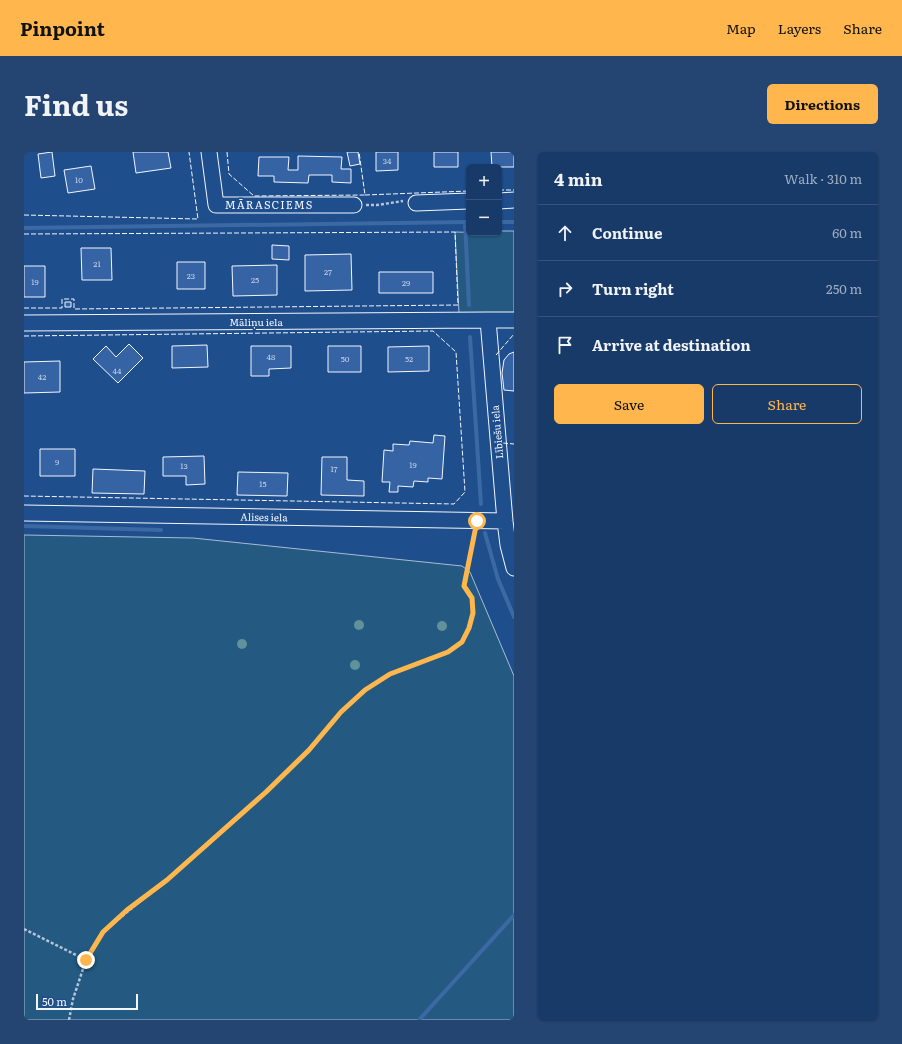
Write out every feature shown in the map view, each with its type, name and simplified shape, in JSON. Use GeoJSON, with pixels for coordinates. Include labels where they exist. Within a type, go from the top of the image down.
{"type":"FeatureCollection","features":[{"type":"Feature","properties":{"kind":"street"},"geometry":{"type":"LineString","coordinates":[[209,152],[216,205],[354,205]]}},
{"type":"Feature","properties":{"kind":"street"},"geometry":{"type":"LineString","coordinates":[[502,201],[514,200]]}},
{"type":"Feature","properties":{"kind":"street"},"geometry":{"type":"LineString","coordinates":[[416,203],[466,202]]}},
{"type":"Feature","properties":{"kind":"street"},"geometry":{"type":"LineString","coordinates":[[488,320],[514,320]]}},
{"type":"Feature","properties":{"kind":"street","name":"Māliņu iela"},"geometry":{"type":"LineString","coordinates":[[24,323],[488,320]]}},
{"type":"Feature","properties":{"kind":"street","name":"Lībiešu iela"},"geometry":{"type":"LineString","coordinates":[[488,320],[505,521],[508,545],[514,568]]}},
{"type":"Feature","properties":{"kind":"street","name":"Alises iela"},"geometry":{"type":"LineString","coordinates":[[24,513],[505,521]]}},
{"type":"Feature","properties":{"kind":"path"},"geometry":{"type":"LineString","coordinates":[[354,205],[377,206],[405,201],[416,203]]}},
{"type":"Feature","properties":{"kind":"path"},"geometry":{"type":"LineString","coordinates":[[69,1020],[73,999],[86,960],[103,932],[127,910],[167,880],[266,792],[309,750],[341,712],[365,690],[390,674],[448,652],[462,642],[469,628],[473,613],[472,598],[464,586],[477,521]]}},
{"type":"Feature","properties":{"kind":"path"},"geometry":{"type":"LineString","coordinates":[[24,929],[86,960]]}},
{"type":"Feature","properties":{"kind":"shaded area"},"geometry":{"type":"Polygon","coordinates":[[[502,231],[514,231],[514,313],[459,313],[455,232],[466,232],[466,236],[502,236],[502,231]]]}},
{"type":"Feature","properties":{"kind":"shaded area"},"geometry":{"type":"Polygon","coordinates":[[[24,535],[193,538],[462,566],[470,572],[514,676],[514,1020],[24,1020],[24,535]]]}},
{"type":"Feature","properties":{"kind":"building"},"geometry":{"type":"Polygon","coordinates":[[[52,152],[55,176],[41,178],[38,154],[52,152]]]}},
{"type":"Feature","properties":{"kind":"building"},"geometry":{"type":"Polygon","coordinates":[[[133,152],[168,152],[171,168],[136,173],[133,152]]]}},
{"type":"Feature","properties":{"kind":"building"},"geometry":{"type":"Polygon","coordinates":[[[347,152],[358,152],[360,164],[350,166],[347,152]]]}},
{"type":"Feature","properties":{"kind":"building"},"geometry":{"type":"Polygon","coordinates":[[[376,152],[398,152],[398,170],[376,171],[376,152]]]}},
{"type":"Feature","properties":{"kind":"building"},"geometry":{"type":"Polygon","coordinates":[[[434,152],[458,152],[458,167],[434,167],[434,152]]]}},
{"type":"Feature","properties":{"kind":"building"},"geometry":{"type":"Polygon","coordinates":[[[491,152],[514,152],[514,167],[502,167],[502,164],[492,164],[491,152]]]}},
{"type":"Feature","properties":{"kind":"building"},"geometry":{"type":"Polygon","coordinates":[[[298,156],[342,157],[341,169],[351,169],[351,183],[332,182],[332,175],[309,175],[308,183],[274,182],[274,176],[258,176],[259,157],[289,157],[288,170],[298,170],[298,156]]]}},
{"type":"Feature","properties":{"kind":"building"},"geometry":{"type":"Polygon","coordinates":[[[91,166],[95,189],[68,193],[64,170],[91,166]]]}},
{"type":"Feature","properties":{"kind":"building"},"geometry":{"type":"Polygon","coordinates":[[[272,245],[289,246],[289,260],[272,259],[272,245]]]}},
{"type":"Feature","properties":{"kind":"building"},"geometry":{"type":"Polygon","coordinates":[[[81,248],[111,248],[112,280],[82,280],[81,248]]]}},
{"type":"Feature","properties":{"kind":"building"},"geometry":{"type":"Polygon","coordinates":[[[351,254],[352,290],[305,291],[305,255],[351,254]]]}},
{"type":"Feature","properties":{"kind":"building"},"geometry":{"type":"Polygon","coordinates":[[[177,262],[205,262],[205,289],[177,289],[177,262]]]}},
{"type":"Feature","properties":{"kind":"building"},"geometry":{"type":"Polygon","coordinates":[[[277,265],[277,295],[233,296],[232,266],[277,265]]]}},
{"type":"Feature","properties":{"kind":"building"},"geometry":{"type":"Polygon","coordinates":[[[24,266],[45,266],[45,297],[24,297],[24,266]]]}},
{"type":"Feature","properties":{"kind":"building"},"geometry":{"type":"Polygon","coordinates":[[[379,272],[433,272],[433,293],[379,293],[379,272]]]}},
{"type":"Feature","properties":{"kind":"building"},"geometry":{"type":"Polygon","coordinates":[[[65,302],[71,302],[71,307],[65,307],[65,302]]]}},
{"type":"Feature","properties":{"kind":"building"},"geometry":{"type":"Polygon","coordinates":[[[129,344],[143,358],[118,383],[93,359],[106,346],[116,357],[129,344]]]}},
{"type":"Feature","properties":{"kind":"building"},"geometry":{"type":"Polygon","coordinates":[[[207,345],[208,367],[172,368],[172,346],[207,345]]]}},
{"type":"Feature","properties":{"kind":"building"},"geometry":{"type":"Polygon","coordinates":[[[251,346],[291,346],[291,368],[269,369],[269,376],[251,376],[251,346]]]}},
{"type":"Feature","properties":{"kind":"building"},"geometry":{"type":"Polygon","coordinates":[[[328,346],[361,346],[361,372],[328,372],[328,346]]]}},
{"type":"Feature","properties":{"kind":"building"},"geometry":{"type":"Polygon","coordinates":[[[429,346],[429,371],[388,372],[388,347],[429,346]]]}},
{"type":"Feature","properties":{"kind":"building"},"geometry":{"type":"Polygon","coordinates":[[[514,352],[514,391],[504,390],[502,373],[504,360],[509,354],[514,352]]]}},
{"type":"Feature","properties":{"kind":"building"},"geometry":{"type":"Polygon","coordinates":[[[60,361],[60,392],[24,393],[24,362],[60,361]]]}},
{"type":"Feature","properties":{"kind":"building"},"geometry":{"type":"Polygon","coordinates":[[[434,435],[445,436],[442,479],[428,478],[428,482],[414,481],[413,487],[398,486],[398,492],[389,492],[390,482],[382,482],[384,450],[393,451],[393,444],[409,445],[410,441],[433,443],[434,435]]]}},
{"type":"Feature","properties":{"kind":"building"},"geometry":{"type":"Polygon","coordinates":[[[40,449],[75,449],[75,476],[40,476],[40,449]]]}},
{"type":"Feature","properties":{"kind":"building"},"geometry":{"type":"Polygon","coordinates":[[[204,456],[205,484],[186,485],[186,476],[163,476],[163,457],[204,456]]]}},
{"type":"Feature","properties":{"kind":"building"},"geometry":{"type":"Polygon","coordinates":[[[322,457],[347,457],[347,480],[364,481],[364,496],[321,495],[322,457]]]}},
{"type":"Feature","properties":{"kind":"building"},"geometry":{"type":"Polygon","coordinates":[[[93,469],[145,471],[144,494],[92,493],[93,469]]]}},
{"type":"Feature","properties":{"kind":"building"},"geometry":{"type":"Polygon","coordinates":[[[238,472],[288,473],[287,496],[237,495],[238,472]]]}},
{"type":"Feature","properties":{"kind":"waterway"},"geometry":{"type":"LineString","coordinates":[[465,222],[469,305]]}},
{"type":"Feature","properties":{"kind":"waterway"},"geometry":{"type":"LineString","coordinates":[[24,228],[466,222]]}},
{"type":"Feature","properties":{"kind":"waterway"},"geometry":{"type":"LineString","coordinates":[[502,222],[514,222]]}},
{"type":"Feature","properties":{"kind":"waterway"},"geometry":{"type":"LineString","coordinates":[[470,337],[481,504]]}},
{"type":"Feature","properties":{"kind":"waterway"},"geometry":{"type":"LineString","coordinates":[[24,526],[161,530]]}},
{"type":"Feature","properties":{"kind":"waterway"},"geometry":{"type":"LineString","coordinates":[[485,533],[498,579],[514,617]]}},
{"type":"Feature","properties":{"kind":"waterway"},"geometry":{"type":"LineString","coordinates":[[419,1020],[514,915]]}},
{"type":"Feature","properties":{"kind":"fence"},"geometry":{"type":"LineString","coordinates":[[24,215],[198,219],[189,152]]}},
{"type":"Feature","properties":{"kind":"fence"},"geometry":{"type":"LineString","coordinates":[[227,152],[229,174],[254,196],[365,195],[359,152]]}},
{"type":"Feature","properties":{"kind":"fence"},"geometry":{"type":"LineString","coordinates":[[502,190],[514,190]]}},
{"type":"Feature","properties":{"kind":"fence"},"geometry":{"type":"LineString","coordinates":[[365,195],[466,191]]}},
{"type":"Feature","properties":{"kind":"fence"},"geometry":{"type":"LineString","coordinates":[[24,234],[455,232],[458,305],[74,309],[74,299],[62,299],[62,308],[24,308]]}},
{"type":"Feature","properties":{"kind":"fence"},"geometry":{"type":"LineString","coordinates":[[24,336],[433,331],[456,352],[465,492],[454,504],[24,496]]}},
{"type":"Feature","properties":{"kind":"fence"},"geometry":{"type":"LineString","coordinates":[[496,355],[514,334]]}},
{"type":"Feature","properties":{"kind":"fence"},"geometry":{"type":"LineString","coordinates":[[503,443],[514,444]]}},
{"type":"Feature","properties":{"kind":"district","name":"MĀRASCIEMS"},"geometry":{"type":"Point","coordinates":[269,205]}},
{"type":"Feature","properties":{"kind":"route"},"geometry":{"type":"LineString","coordinates":[[86,960],[103,932],[127,910],[167,880],[266,792],[309,750],[341,712],[365,690],[390,674],[448,652],[462,642],[469,628],[473,613],[472,598],[464,586],[477,521]]}}]}
